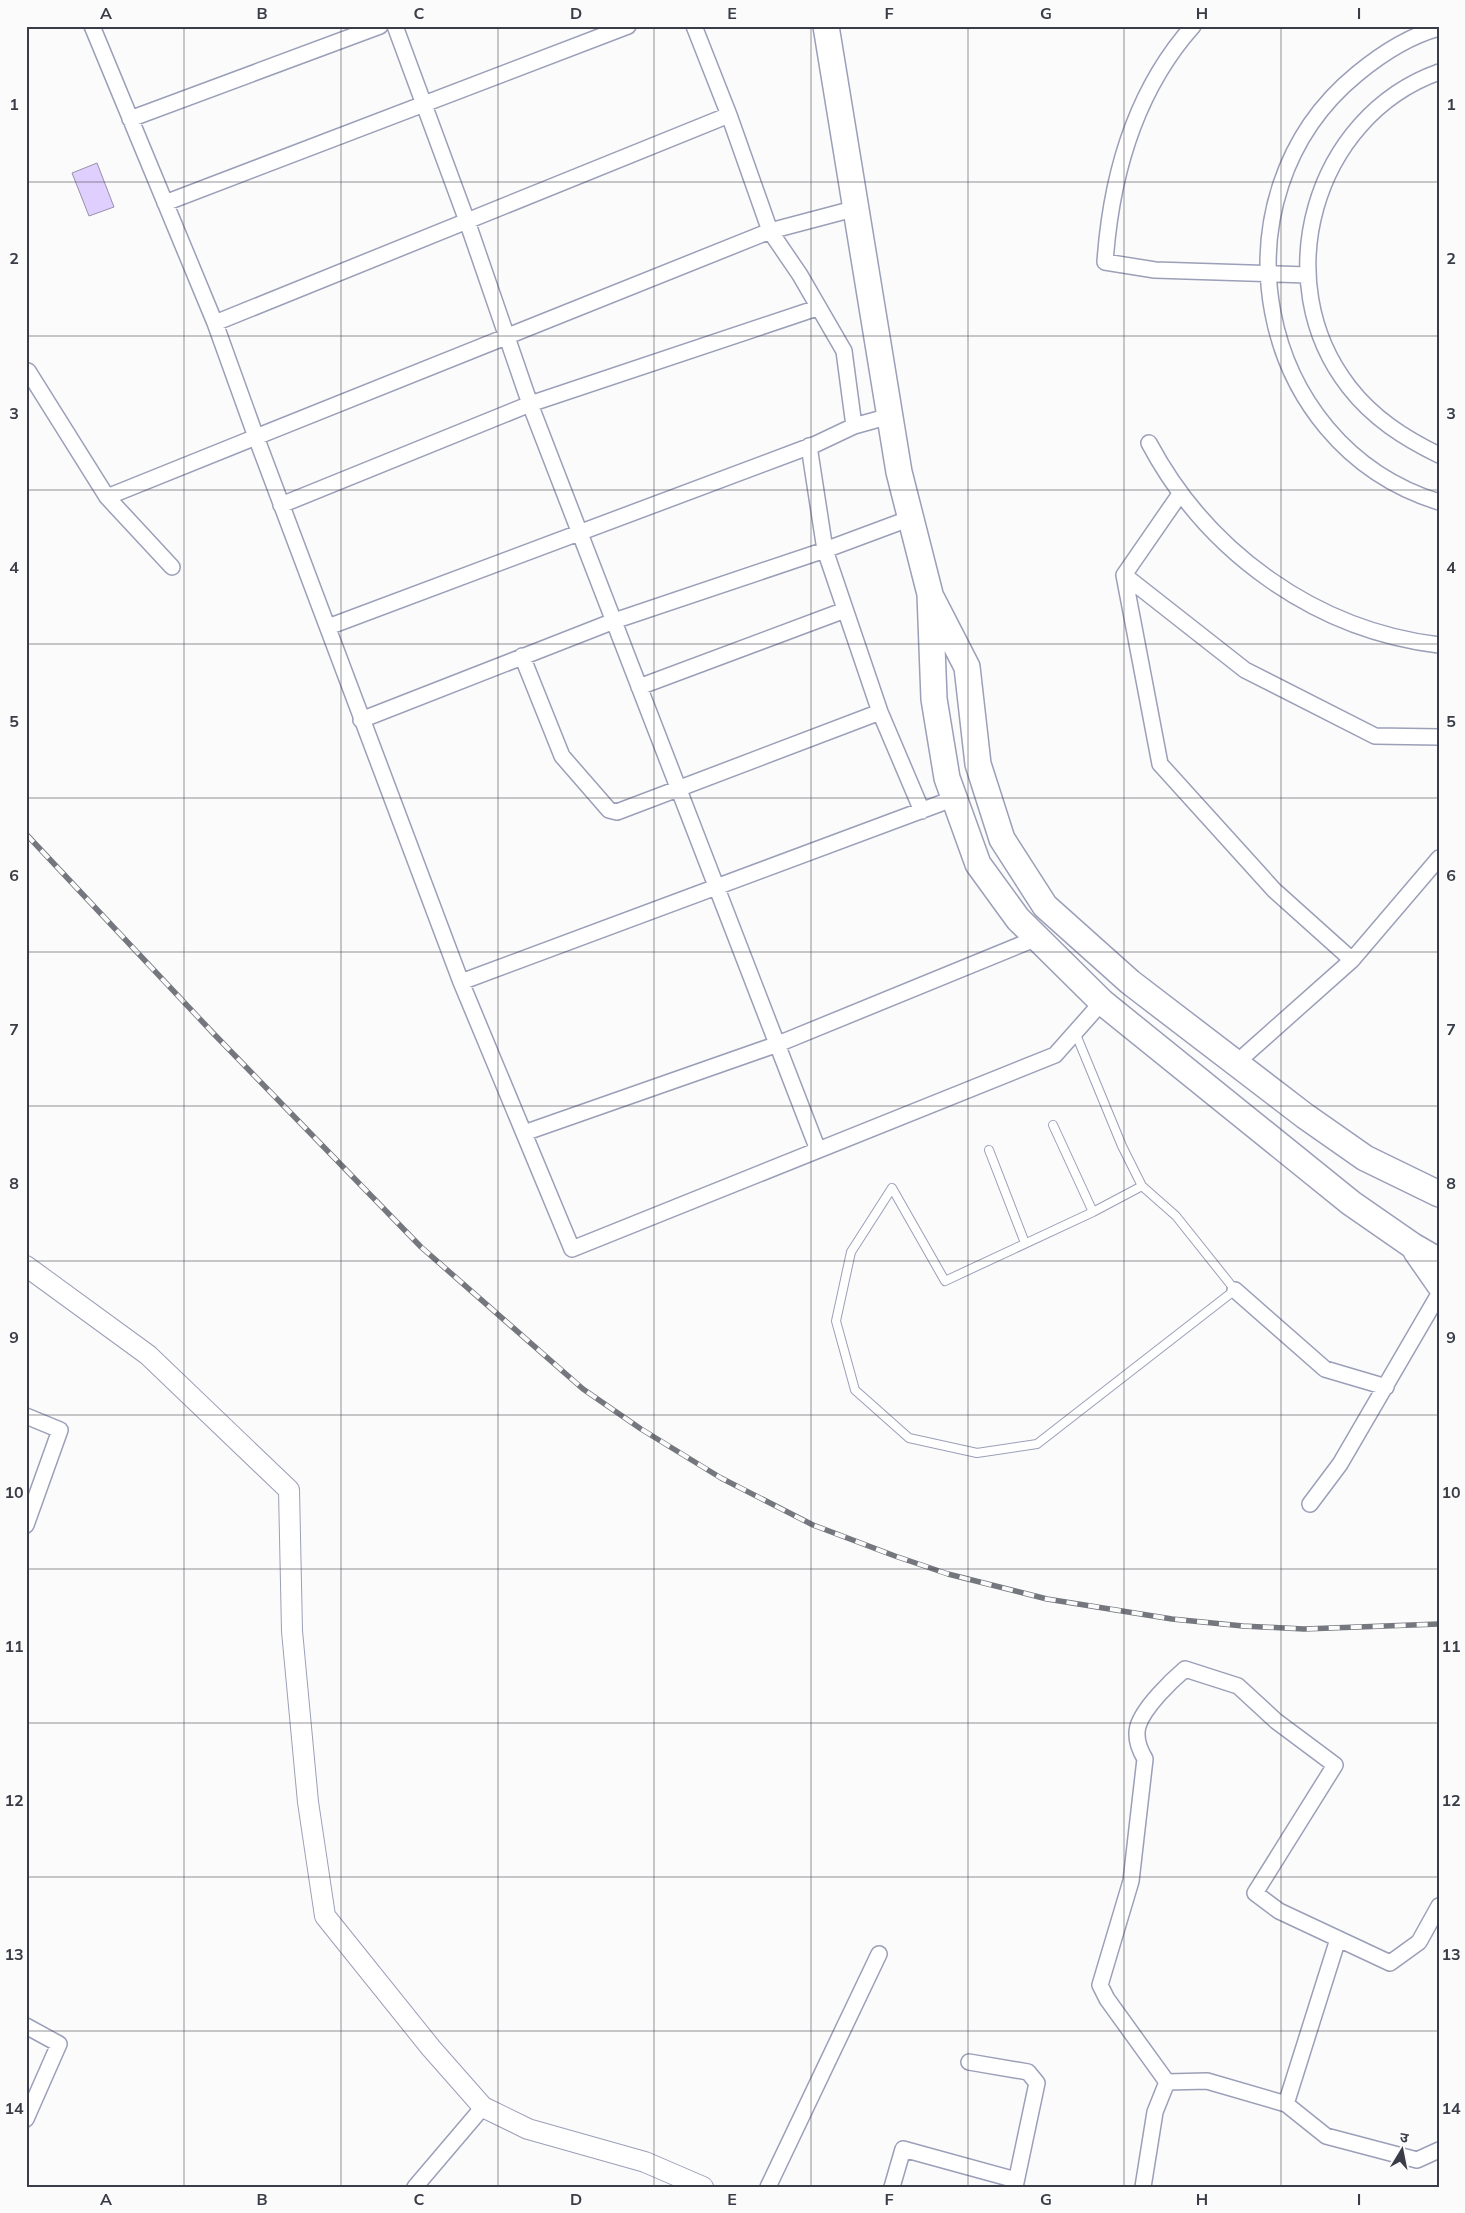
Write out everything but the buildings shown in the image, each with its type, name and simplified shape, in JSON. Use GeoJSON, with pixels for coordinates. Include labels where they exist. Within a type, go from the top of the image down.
{"type":"FeatureCollection","features":[{"type":"Feature","properties":{"kind":"main road"},"geometry":{"type":"LineString","coordinates":[[826,26],[899,472],[930,594],[934,699],[947,778],[978,864],[1018,920],[1102,1002],[1351,1203],[1413,1246],[1439,1261]]}},
{"type":"Feature","properties":{"kind":"main road"},"geometry":{"type":"LineString","coordinates":[[930,594],[967,667],[978,764],[1002,839],[1045,906],[1130,982],[1234,1064],[1365,1158],[1439,1194]]}},
{"type":"Feature","properties":{"kind":"main road"},"geometry":{"type":"LineString","coordinates":[[1413,1246],[1439,1284]]}},
{"type":"Feature","properties":{"kind":"street"},"geometry":{"type":"LineString","coordinates":[[92,26],[215,323],[361,720],[461,982],[572,1248],[1055,1055],[1102,1002]]}},
{"type":"Feature","properties":{"kind":"street"},"geometry":{"type":"LineString","coordinates":[[130,119],[380,26]]}},
{"type":"Feature","properties":{"kind":"street"},"geometry":{"type":"LineString","coordinates":[[395,26],[467,221],[504,336],[818,1150]]}},
{"type":"Feature","properties":{"kind":"street"},"geometry":{"type":"LineString","coordinates":[[165,203],[628,26]]}},
{"type":"Feature","properties":{"kind":"street"},"geometry":{"type":"LineString","coordinates":[[694,26],[730,115],[770,231],[800,274],[817,308],[844,352],[854,426]]}},
{"type":"Feature","properties":{"kind":"street"},"geometry":{"type":"LineString","coordinates":[[1192,26],[1164,65],[1144,101],[1128,140],[1111,204],[1105,262],[1155,270],[1307,274]]}},
{"type":"Feature","properties":{"kind":"street"},"geometry":{"type":"LineString","coordinates":[[1439,28],[1402,43],[1372,61],[1345,83],[1321,109],[1301,138],[1274,203],[1268,238],[1266,272],[1270,305],[1277,337],[1289,368],[1304,397],[1323,423],[1346,448],[1372,468],[1400,486],[1439,502]]}},
{"type":"Feature","properties":{"kind":"street"},"geometry":{"type":"LineString","coordinates":[[1439,72],[1396,93],[1369,116],[1346,142],[1328,172],[1315,205],[1308,240],[1307,274],[1316,322],[1327,352],[1348,387],[1376,417],[1408,440],[1439,455]]}},
{"type":"Feature","properties":{"kind":"street"},"geometry":{"type":"LineString","coordinates":[[215,323],[730,115]]}},
{"type":"Feature","properties":{"kind":"street"},"geometry":{"type":"LineString","coordinates":[[107,497],[504,336],[770,231],[857,208]]}},
{"type":"Feature","properties":{"kind":"street"},"geometry":{"type":"LineString","coordinates":[[281,505],[530,404],[817,308]]}},
{"type":"Feature","properties":{"kind":"street"},"geometry":{"type":"LineString","coordinates":[[28,371],[107,497],[172,567]]}},
{"type":"Feature","properties":{"kind":"street"},"geometry":{"type":"LineString","coordinates":[[328,627],[809,446],[854,426],[890,416]]}},
{"type":"Feature","properties":{"kind":"street"},"geometry":{"type":"LineString","coordinates":[[1149,443],[1180,494],[1203,522],[1228,548],[1286,592],[1350,623],[1385,635],[1439,645]]}},
{"type":"Feature","properties":{"kind":"street"},"geometry":{"type":"LineString","coordinates":[[809,446],[825,550],[880,712],[922,810]]}},
{"type":"Feature","properties":{"kind":"street"},"geometry":{"type":"LineString","coordinates":[[1180,494],[1124,575],[1160,764],[1274,890],[1352,960]]}},
{"type":"Feature","properties":{"kind":"street"},"geometry":{"type":"LineString","coordinates":[[361,720],[614,621],[825,550],[911,518]]}},
{"type":"Feature","properties":{"kind":"street"},"geometry":{"type":"LineString","coordinates":[[1124,575],[1245,670],[1375,736],[1439,738]]}},
{"type":"Feature","properties":{"kind":"street"},"geometry":{"type":"LineString","coordinates":[[639,687],[845,610]]}},
{"type":"Feature","properties":{"kind":"street"},"geometry":{"type":"LineString","coordinates":[[522,656],[562,756],[610,810],[617,812],[678,787],[880,712]]}},
{"type":"Feature","properties":{"kind":"street"},"geometry":{"type":"LineString","coordinates":[[461,982],[954,798]]}},
{"type":"Feature","properties":{"kind":"street"},"geometry":{"type":"LineString","coordinates":[[1234,1064],[1352,960],[1439,858]]}},
{"type":"Feature","properties":{"kind":"street"},"geometry":{"type":"LineString","coordinates":[[524,1133],[778,1044],[1037,938]]}},
{"type":"Feature","properties":{"kind":"street"},"geometry":{"type":"LineString","coordinates":[[26,1266],[148,1355],[290,1490],[292,1631],[308,1802],[325,1916],[431,2048],[483,2107],[528,2129],[645,2162],[703,2187]]}},
{"type":"Feature","properties":{"kind":"street"},"geometry":{"type":"LineString","coordinates":[[1235,1290],[1325,1369],[1386,1387]]}},
{"type":"Feature","properties":{"kind":"street"},"geometry":{"type":"LineString","coordinates":[[1310,1504],[1340,1464],[1439,1294]]}},
{"type":"Feature","properties":{"kind":"street"},"geometry":{"type":"LineString","coordinates":[[26,1416],[60,1430],[26,1525]]}},
{"type":"Feature","properties":{"kind":"street"},"geometry":{"type":"LineString","coordinates":[[1167,2082],[1107,1999],[1100,1986],[1131,1881],[1145,1759],[1138,1747],[1138,1726],[1164,1687],[1185,1669],[1238,1686],[1276,1721],[1335,1765],[1255,1893],[1279,1911],[1390,1963],[1419,1942],[1439,1906]]}},
{"type":"Feature","properties":{"kind":"street"},"geometry":{"type":"LineString","coordinates":[[1286,2104],[1338,1939]]}},
{"type":"Feature","properties":{"kind":"street"},"geometry":{"type":"LineString","coordinates":[[768,2187],[880,1954]]}},
{"type":"Feature","properties":{"kind":"street"},"geometry":{"type":"LineString","coordinates":[[26,2026],[59,2044],[26,2119]]}},
{"type":"Feature","properties":{"kind":"street"},"geometry":{"type":"LineString","coordinates":[[892,2187],[904,2149],[1016,2184],[1037,2083],[1028,2072],[969,2062]]}},
{"type":"Feature","properties":{"kind":"street"},"geometry":{"type":"LineString","coordinates":[[1167,2082],[1207,2081],[1286,2104],[1326,2136],[1417,2160],[1439,2150]]}},
{"type":"Feature","properties":{"kind":"street"},"geometry":{"type":"LineString","coordinates":[[1143,2187],[1155,2112],[1167,2082]]}},
{"type":"Feature","properties":{"kind":"street"},"geometry":{"type":"LineString","coordinates":[[416,2187],[483,2107]]}},
{"type":"Feature","properties":{"kind":"lane"},"geometry":{"type":"LineString","coordinates":[[1075,1032],[1122,1146],[1142,1186],[1176,1216],[1235,1290],[1037,1444],[977,1453],[909,1438],[855,1390],[836,1322],[851,1252],[892,1188],[945,1281],[1093,1212],[1142,1186]]}},
{"type":"Feature","properties":{"kind":"lane"},"geometry":{"type":"LineString","coordinates":[[1053,1125],[1093,1212]]}},
{"type":"Feature","properties":{"kind":"lane"},"geometry":{"type":"LineString","coordinates":[[989,1150],[1026,1243]]}},
{"type":"Feature","properties":{"kind":"railway"},"geometry":{"type":"LineString","coordinates":[[26,834],[213,1033],[421,1247],[583,1389],[641,1429],[721,1478],[813,1525],[895,1556],[948,1574],[1047,1599],[1172,1619],[1243,1626],[1304,1629],[1439,1624]]}}]}
